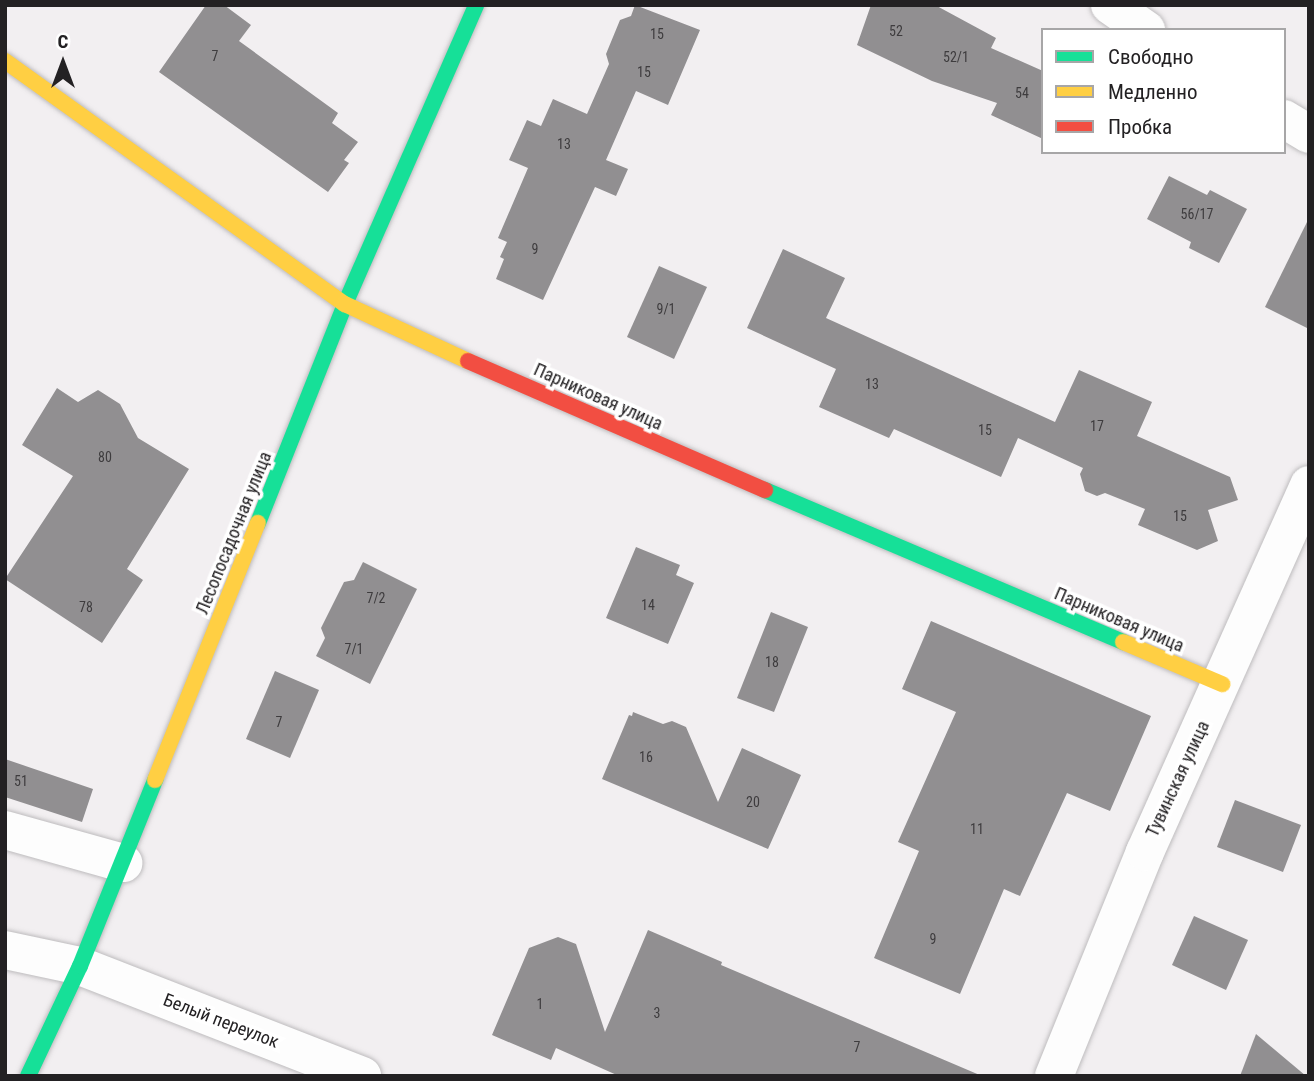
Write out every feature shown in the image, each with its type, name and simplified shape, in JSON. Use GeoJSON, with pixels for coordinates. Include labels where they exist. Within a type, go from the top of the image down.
{"type":"FeatureCollection","features":[{"type":"Feature","properties":{"kind":"street","name":"Лесопосадочная улица"},"geometry":{"type":"LineString","coordinates":[[28,1076],[80,966],[345,304],[476,5]]}},
{"type":"Feature","properties":{"kind":"street"},"geometry":{"type":"LineString","coordinates":[[1110,5],[1143,28]]}},
{"type":"Feature","properties":{"kind":"street","name":"Парниковая улица"},"geometry":{"type":"LineString","coordinates":[[5,61],[345,304],[585,414],[1222,684]]}},
{"type":"Feature","properties":{"kind":"street"},"geometry":{"type":"LineString","coordinates":[[1286,121],[1309,134]]}},
{"type":"Feature","properties":{"kind":"street","name":"Тувинская улица"},"geometry":{"type":"LineString","coordinates":[[1054,1076],[1145,852],[1309,485]]}},
{"type":"Feature","properties":{"kind":"street"},"geometry":{"type":"LineString","coordinates":[[5,830],[123,863]]}},
{"type":"Feature","properties":{"kind":"street","name":"Белый переулок"},"geometry":{"type":"LineString","coordinates":[[5,950],[80,966],[362,1076]]}},
{"type":"Feature","properties":{"kind":"building"},"geometry":{"type":"Polygon","coordinates":[[[206,5],[224,5],[251,25],[239,41],[338,113],[332,123],[358,142],[344,160],[349,163],[328,192],[159,72],[206,5]]]}},
{"type":"Feature","properties":{"kind":"building"},"geometry":{"type":"Polygon","coordinates":[[[635,5],[700,30],[668,105],[636,91],[606,160],[628,169],[616,196],[595,187],[543,300],[496,279],[504,259],[500,257],[507,242],[498,238],[528,168],[509,160],[527,120],[541,126],[553,99],[587,114],[609,64],[606,54],[620,20],[631,16],[635,5]]]}},
{"type":"Feature","properties":{"kind":"building"},"geometry":{"type":"Polygon","coordinates":[[[871,5],[935,5],[996,38],[991,48],[1041,70],[1041,138],[991,115],[997,103],[932,81],[857,45],[871,5]]]}},
{"type":"Feature","properties":{"kind":"building"},"geometry":{"type":"Polygon","coordinates":[[[1169,176],[1207,195],[1210,190],[1247,209],[1219,263],[1189,248],[1191,242],[1147,219],[1169,176]]]}},
{"type":"Feature","properties":{"kind":"building"},"geometry":{"type":"Polygon","coordinates":[[[1309,218],[1309,329],[1265,307],[1309,218]]]}},
{"type":"Feature","properties":{"kind":"building"},"geometry":{"type":"Polygon","coordinates":[[[783,249],[845,278],[826,318],[1055,422],[1079,370],[1152,402],[1137,436],[1230,477],[1238,500],[1208,510],[1218,541],[1197,550],[1138,525],[1145,509],[1105,493],[1097,496],[1085,491],[1080,474],[1083,468],[1018,438],[1001,477],[894,429],[889,438],[819,407],[836,369],[747,328],[783,249]]]}},
{"type":"Feature","properties":{"kind":"building"},"geometry":{"type":"Polygon","coordinates":[[[659,266],[707,287],[674,359],[627,337],[659,266]]]}},
{"type":"Feature","properties":{"kind":"building"},"geometry":{"type":"Polygon","coordinates":[[[57,388],[78,402],[98,390],[120,404],[138,438],[189,469],[127,569],[143,580],[102,643],[5,579],[73,476],[22,445],[57,388]]]}},
{"type":"Feature","properties":{"kind":"building"},"geometry":{"type":"Polygon","coordinates":[[[636,547],[680,565],[676,575],[694,583],[668,644],[606,618],[636,547]]]}},
{"type":"Feature","properties":{"kind":"building"},"geometry":{"type":"Polygon","coordinates":[[[363,562],[417,589],[370,684],[316,656],[325,638],[321,628],[344,582],[354,580],[363,562]]]}},
{"type":"Feature","properties":{"kind":"building"},"geometry":{"type":"Polygon","coordinates":[[[771,612],[808,627],[774,712],[737,698],[771,612]]]}},
{"type":"Feature","properties":{"kind":"building"},"geometry":{"type":"Polygon","coordinates":[[[931,621],[1151,716],[1110,811],[1067,793],[1020,896],[1004,889],[960,994],[874,958],[919,851],[898,842],[956,712],[902,689],[931,621]]]}},
{"type":"Feature","properties":{"kind":"building"},"geometry":{"type":"Polygon","coordinates":[[[275,671],[319,690],[290,758],[246,739],[275,671]]]}},
{"type":"Feature","properties":{"kind":"building"},"geometry":{"type":"Polygon","coordinates":[[[633,712],[663,724],[672,721],[686,727],[718,802],[742,748],[801,775],[768,849],[602,779],[629,715],[632,716],[633,712]]]}},
{"type":"Feature","properties":{"kind":"building"},"geometry":{"type":"Polygon","coordinates":[[[5,759],[93,789],[82,822],[5,797],[5,759]]]}},
{"type":"Feature","properties":{"kind":"building"},"geometry":{"type":"Polygon","coordinates":[[[1235,800],[1301,825],[1283,872],[1217,847],[1235,800]]]}},
{"type":"Feature","properties":{"kind":"building"},"geometry":{"type":"Polygon","coordinates":[[[1194,916],[1248,940],[1226,990],[1172,965],[1194,916]]]}},
{"type":"Feature","properties":{"kind":"building"},"geometry":{"type":"Polygon","coordinates":[[[648,930],[722,962],[721,965],[982,1076],[619,1076],[556,1048],[551,1060],[492,1035],[529,948],[558,937],[576,944],[605,1032],[648,930]]]}},
{"type":"Feature","properties":{"kind":"building"},"geometry":{"type":"Polygon","coordinates":[[[1256,1034],[1306,1076],[1240,1076],[1256,1034]]]}},
{"type":"Feature","properties":{"kind":"traffic: fast"},"geometry":{"type":"LineString","coordinates":[[258,523],[345,304],[476,5]]}},
{"type":"Feature","properties":{"kind":"traffic: fast"},"geometry":{"type":"LineString","coordinates":[[765,490],[1123,642]]}},
{"type":"Feature","properties":{"kind":"traffic: fast"},"geometry":{"type":"LineString","coordinates":[[28,1076],[80,966],[155,780]]}},
{"type":"Feature","properties":{"kind":"traffic: slow"},"geometry":{"type":"LineString","coordinates":[[5,61],[345,304],[468,361]]}},
{"type":"Feature","properties":{"kind":"traffic: slow"},"geometry":{"type":"LineString","coordinates":[[155,780],[258,523]]}},
{"type":"Feature","properties":{"kind":"traffic: slow"},"geometry":{"type":"LineString","coordinates":[[1123,642],[1222,684]]}},
{"type":"Feature","properties":{"kind":"traffic: jam"},"geometry":{"type":"LineString","coordinates":[[468,361],[765,490]]}}]}
